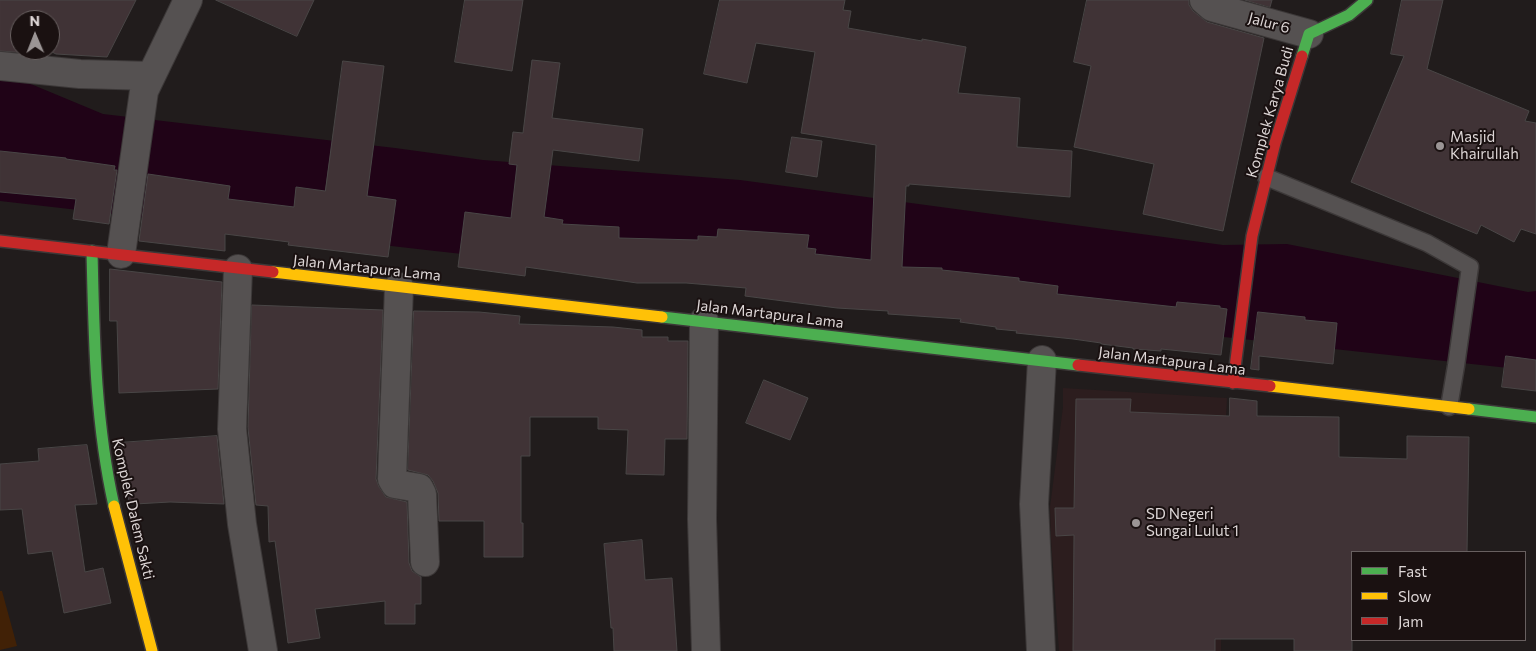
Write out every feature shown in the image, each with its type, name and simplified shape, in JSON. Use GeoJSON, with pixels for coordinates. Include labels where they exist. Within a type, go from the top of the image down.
{"type":"FeatureCollection","features":[{"type":"Feature","properties":{"kind":"main road","name":"Komplek Karya Budi"},"geometry":{"type":"LineString","coordinates":[[1233,383],[1252,236],[1275,143],[1309,34],[1337,22],[1364,5],[1367,0]]}},
{"type":"Feature","properties":{"kind":"main road","name":"Jalan Martapura Lama"},"geometry":{"type":"LineString","coordinates":[[0,241],[1536,417]]}},
{"type":"Feature","properties":{"kind":"main road","name":"Komplek Dalem Sakti"},"geometry":{"type":"LineString","coordinates":[[92,251],[100,430],[112,495],[152,651]]}},
{"type":"Feature","properties":{"kind":"street"},"geometry":{"type":"LineString","coordinates":[[121,254],[148,83],[188,0]]}},
{"type":"Feature","properties":{"kind":"street","name":"Jalur 6"},"geometry":{"type":"LineString","coordinates":[[1204,0],[1212,7],[1309,34]]}},
{"type":"Feature","properties":{"kind":"street"},"geometry":{"type":"LineString","coordinates":[[0,66],[148,83]]}},
{"type":"Feature","properties":{"kind":"street"},"geometry":{"type":"LineString","coordinates":[[238,269],[232,429],[242,524],[264,651]]}},
{"type":"Feature","properties":{"kind":"street"},"geometry":{"type":"LineString","coordinates":[[399,287],[392,480],[395,484],[419,488],[422,494],[425,562]]}},
{"type":"Feature","properties":{"kind":"street"},"geometry":{"type":"LineString","coordinates":[[704,321],[702,519],[706,651]]}},
{"type":"Feature","properties":{"kind":"street"},"geometry":{"type":"LineString","coordinates":[[1041,651],[1034,504],[1042,360]]}},
{"type":"Feature","properties":{"kind":"lane"},"geometry":{"type":"LineString","coordinates":[[1266,177],[1426,243],[1470,267],[1448,408]]}},
{"type":"Feature","properties":{"kind":"shaded area"},"geometry":{"type":"Polygon","coordinates":[[[0,77],[14,77],[103,114],[483,160],[740,180],[1223,245],[1287,244],[1528,292],[1536,291],[1536,371],[435,251],[0,201],[0,77]]]}},
{"type":"Feature","properties":{"kind":"shaded area","name":"SD Negeri Sungai Lulut 1"},"geometry":{"type":"Polygon","coordinates":[[[1063,388],[1227,398],[1223,474],[1221,651],[1059,651],[1050,507],[1063,407],[1063,388]]]}},
{"type":"Feature","properties":{"kind":"shaded area"},"geometry":{"type":"Polygon","coordinates":[[[0,591],[2,591],[17,646],[0,650],[0,591]]]}},
{"type":"Feature","properties":{"kind":"building"},"geometry":{"type":"Polygon","coordinates":[[[0,0],[136,0],[107,57],[60,54],[60,10],[10,10],[10,52],[0,51],[0,0]]]}},
{"type":"Feature","properties":{"kind":"building"},"geometry":{"type":"Polygon","coordinates":[[[216,0],[314,0],[297,36],[216,0]]]}},
{"type":"Feature","properties":{"kind":"building"},"geometry":{"type":"Polygon","coordinates":[[[465,0],[523,0],[512,71],[455,62],[465,0]]]}},
{"type":"Feature","properties":{"kind":"building"},"geometry":{"type":"Polygon","coordinates":[[[720,0],[845,0],[843,10],[851,11],[848,28],[966,47],[958,93],[1020,98],[1017,147],[1072,151],[1070,197],[909,184],[909,186],[906,186],[902,267],[942,268],[942,270],[1019,278],[1019,281],[1058,286],[1057,294],[1176,307],[1177,302],[1220,306],[1220,308],[1227,309],[1221,355],[1161,349],[1161,351],[1133,349],[1073,339],[1016,333],[1017,331],[960,322],[961,319],[888,314],[888,311],[837,308],[745,296],[746,288],[686,283],[637,283],[526,267],[525,276],[458,267],[465,212],[511,218],[517,165],[509,164],[513,132],[523,133],[532,60],[560,63],[552,118],[643,129],[639,161],[553,150],[544,217],[563,220],[562,224],[619,227],[619,238],[698,240],[698,236],[717,237],[718,229],[809,235],[807,248],[816,249],[815,254],[871,260],[876,145],[801,133],[815,52],[756,43],[747,83],[704,74],[720,0]]]}},
{"type":"Feature","properties":{"kind":"building"},"geometry":{"type":"Polygon","coordinates":[[[1087,0],[1189,0],[1189,5],[1193,11],[1207,22],[1264,38],[1223,231],[1143,214],[1154,164],[1074,147],[1091,66],[1074,62],[1087,0]]]}},
{"type":"Feature","properties":{"kind":"building"},"geometry":{"type":"Polygon","coordinates":[[[1245,0],[1272,0],[1270,7],[1245,0]]]}},
{"type":"Feature","properties":{"kind":"building","name":"Masjid Khairullah"},"geometry":{"type":"Polygon","coordinates":[[[1402,0],[1443,0],[1427,69],[1529,111],[1525,121],[1536,123],[1536,234],[1521,229],[1514,242],[1481,225],[1477,234],[1351,182],[1404,56],[1391,54],[1402,0]]]}},
{"type":"Feature","properties":{"kind":"building"},"geometry":{"type":"Polygon","coordinates":[[[343,61],[384,66],[367,196],[396,200],[388,257],[288,245],[289,242],[225,234],[225,251],[139,241],[148,174],[230,186],[228,199],[294,207],[296,187],[325,191],[343,61]]]}},
{"type":"Feature","properties":{"kind":"building"},"geometry":{"type":"Polygon","coordinates":[[[792,137],[822,141],[817,177],[786,172],[792,137]]]}},
{"type":"Feature","properties":{"kind":"building"},"geometry":{"type":"Polygon","coordinates":[[[0,151],[66,158],[115,166],[114,170],[117,170],[109,224],[73,219],[76,199],[0,192],[0,151]]]}},
{"type":"Feature","properties":{"kind":"building"},"geometry":{"type":"Polygon","coordinates":[[[110,269],[222,282],[218,389],[119,393],[117,321],[110,321],[110,269]]]}},
{"type":"Feature","properties":{"kind":"building"},"geometry":{"type":"Polygon","coordinates":[[[252,305],[383,310],[376,479],[386,497],[407,502],[409,563],[412,571],[421,577],[421,604],[415,604],[415,624],[385,624],[385,601],[315,609],[320,638],[288,643],[275,541],[269,542],[268,506],[256,505],[248,428],[252,305]]]}},
{"type":"Feature","properties":{"kind":"building"},"geometry":{"type":"Polygon","coordinates":[[[414,311],[479,312],[520,316],[519,324],[613,327],[642,330],[642,337],[668,337],[668,341],[688,341],[687,439],[665,439],[664,475],[626,474],[628,430],[598,429],[598,417],[530,417],[530,456],[521,456],[523,557],[484,557],[484,521],[439,521],[438,493],[433,481],[428,475],[408,470],[414,311]]]}},
{"type":"Feature","properties":{"kind":"building"},"geometry":{"type":"Polygon","coordinates":[[[1258,312],[1305,317],[1305,320],[1337,323],[1333,364],[1259,356],[1259,370],[1251,369],[1258,312]]]}},
{"type":"Feature","properties":{"kind":"building"},"geometry":{"type":"Polygon","coordinates":[[[1506,356],[1536,360],[1536,391],[1502,387],[1506,356]]]}},
{"type":"Feature","properties":{"kind":"building"},"geometry":{"type":"Polygon","coordinates":[[[764,380],[808,398],[790,440],[746,423],[764,380]]]}},
{"type":"Feature","properties":{"kind":"building"},"geometry":{"type":"Polygon","coordinates":[[[1230,398],[1257,401],[1257,416],[1339,417],[1339,457],[1407,459],[1407,436],[1469,437],[1467,551],[1351,551],[1352,651],[1294,651],[1294,639],[1215,639],[1215,651],[1073,651],[1074,535],[1056,536],[1055,508],[1074,508],[1076,399],[1131,399],[1130,412],[1229,416],[1230,398]]]}},
{"type":"Feature","properties":{"kind":"building"},"geometry":{"type":"Polygon","coordinates":[[[217,436],[224,504],[170,502],[135,504],[134,501],[129,501],[118,443],[217,436]]]}},
{"type":"Feature","properties":{"kind":"building"},"geometry":{"type":"Polygon","coordinates":[[[87,445],[97,504],[75,505],[85,572],[103,568],[111,603],[64,613],[52,551],[28,554],[22,509],[0,510],[0,464],[39,461],[38,449],[87,445]]]}},
{"type":"Feature","properties":{"kind":"building"},"geometry":{"type":"Polygon","coordinates":[[[642,540],[645,580],[672,578],[677,651],[614,651],[604,544],[642,540]]]}},
{"type":"Feature","properties":{"kind":"traffic: fast"},"geometry":{"type":"LineString","coordinates":[[1302,56],[1309,34],[1349,15],[1367,0]]}},
{"type":"Feature","properties":{"kind":"traffic: fast"},"geometry":{"type":"LineString","coordinates":[[92,251],[99,411],[114,506]]}},
{"type":"Feature","properties":{"kind":"traffic: fast"},"geometry":{"type":"LineString","coordinates":[[662,317],[1078,365]]}},
{"type":"Feature","properties":{"kind":"traffic: fast"},"geometry":{"type":"LineString","coordinates":[[1469,409],[1536,417]]}},
{"type":"Feature","properties":{"kind":"traffic: slow"},"geometry":{"type":"LineString","coordinates":[[273,272],[662,317]]}},
{"type":"Feature","properties":{"kind":"traffic: slow"},"geometry":{"type":"LineString","coordinates":[[1270,386],[1469,409]]}},
{"type":"Feature","properties":{"kind":"traffic: slow"},"geometry":{"type":"LineString","coordinates":[[114,506],[152,651]]}},
{"type":"Feature","properties":{"kind":"traffic: jam"},"geometry":{"type":"LineString","coordinates":[[1233,383],[1252,236],[1275,143],[1302,56]]}},
{"type":"Feature","properties":{"kind":"traffic: jam"},"geometry":{"type":"LineString","coordinates":[[0,241],[273,272]]}},
{"type":"Feature","properties":{"kind":"traffic: jam"},"geometry":{"type":"LineString","coordinates":[[1078,365],[1270,386]]}},
{"type":"Feature","properties":{"kind":"place","name":"Masjid Khairullah"},"geometry":{"type":"Point","coordinates":[1440,146]}},
{"type":"Feature","properties":{"kind":"place","name":"SD Negeri Sungai Lulut 1"},"geometry":{"type":"Point","coordinates":[1136,523]}}]}
